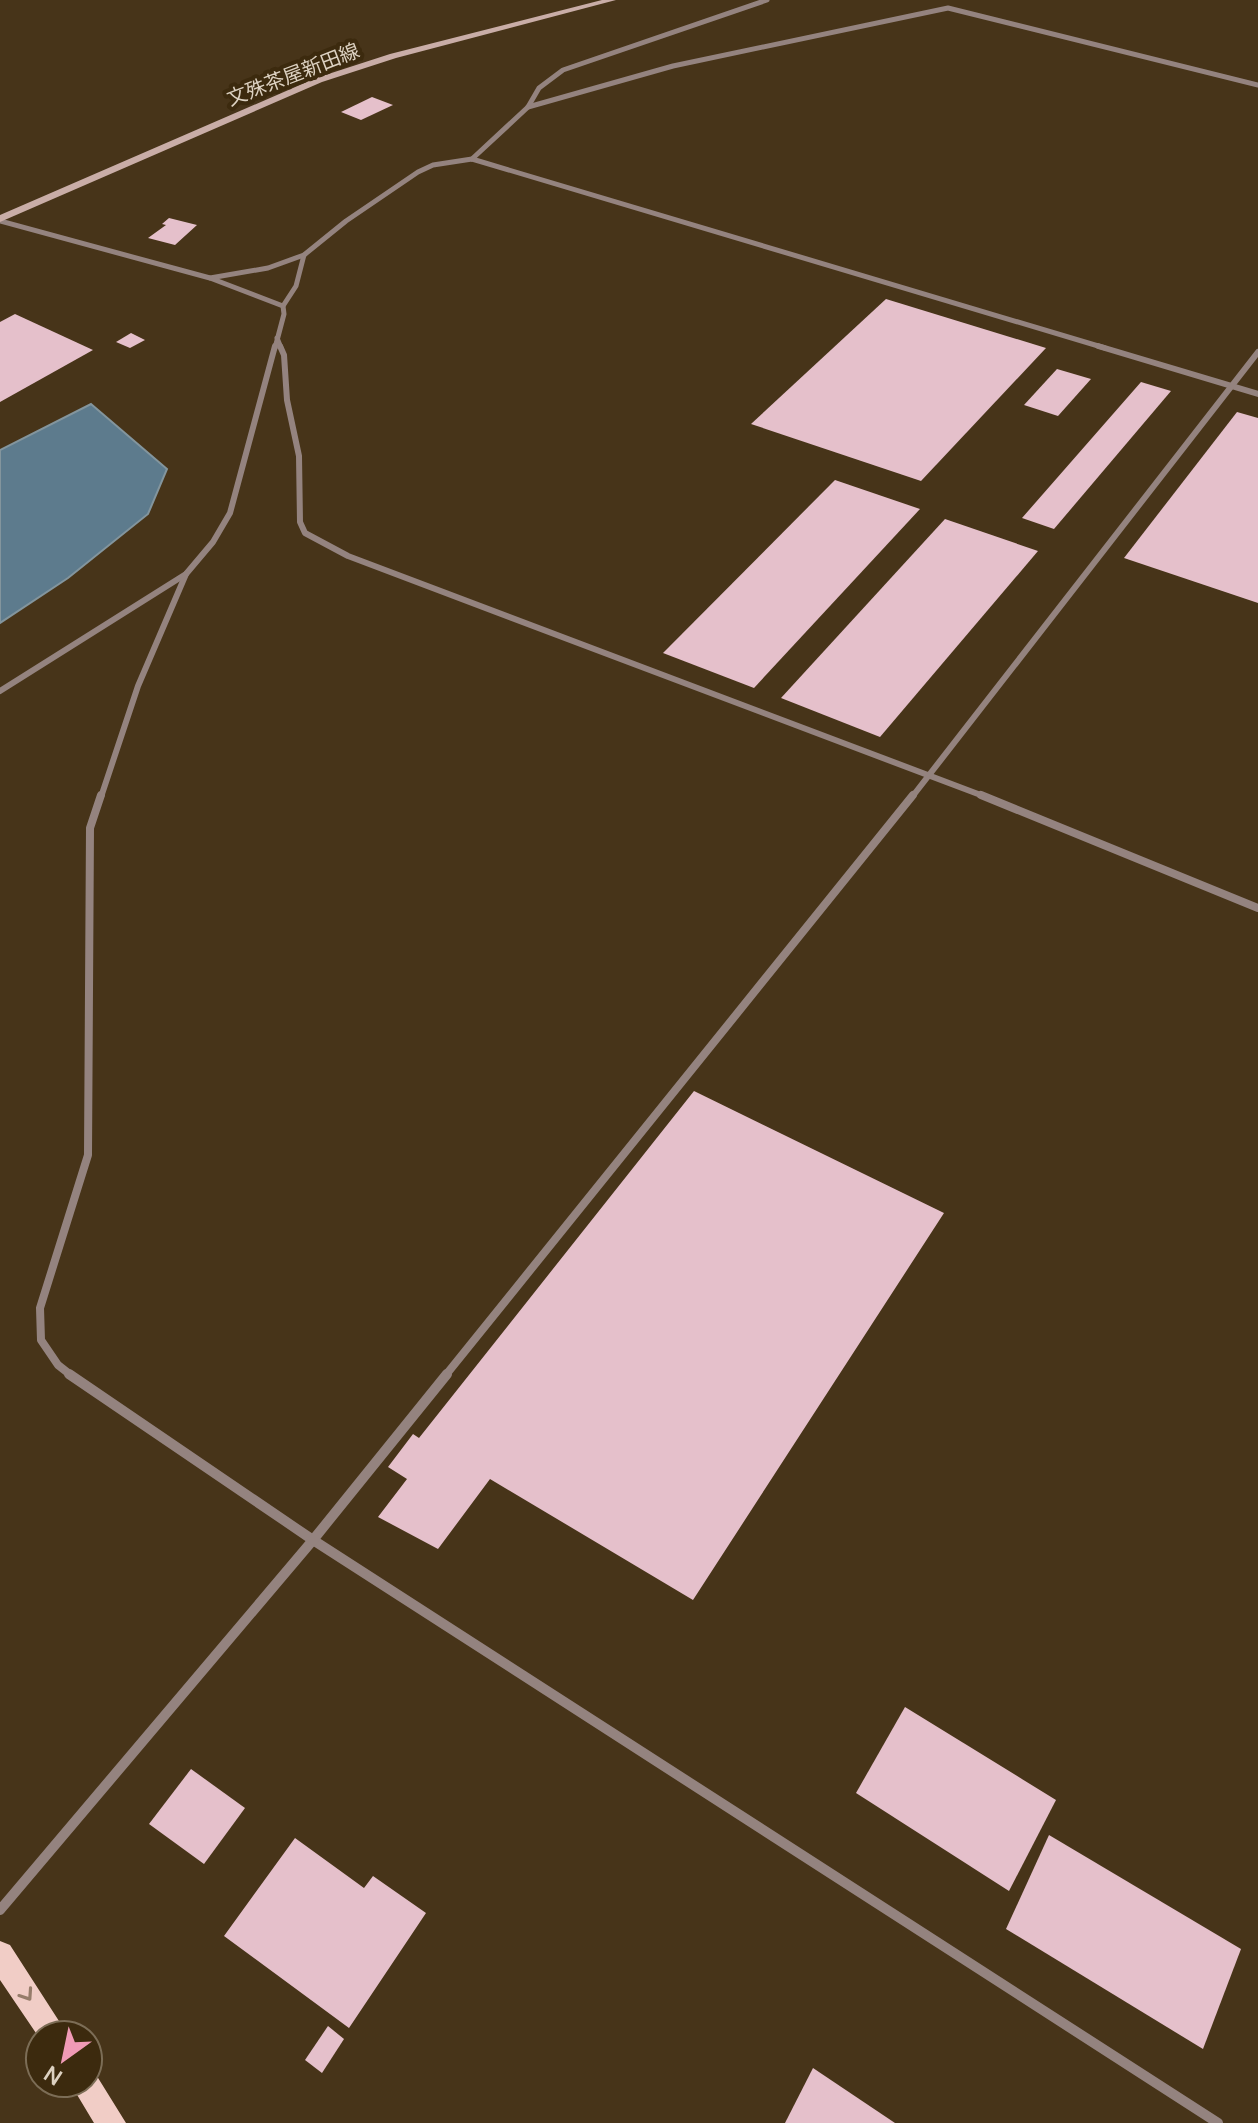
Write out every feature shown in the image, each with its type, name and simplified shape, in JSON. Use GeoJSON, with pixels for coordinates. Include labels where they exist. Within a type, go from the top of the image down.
{"type":"FeatureCollection","features":[{"type":"Feature","properties":{"kind":"main road","name":"文殊茶屋新田線"},"geometry":{"type":"LineString","coordinates":[[0,220],[319,80],[393,56],[612,0]]}},
{"type":"Feature","properties":{"kind":"main road"},"geometry":{"type":"LineString","coordinates":[[0,1955],[43,2019]]}},
{"type":"Feature","properties":{"kind":"main road"},"geometry":{"type":"LineString","coordinates":[[95,2099],[111,2123]]}},
{"type":"Feature","properties":{"kind":"street"},"geometry":{"type":"LineString","coordinates":[[472,159],[528,107],[539,88],[563,70],[767,0]]}},
{"type":"Feature","properties":{"kind":"street"},"geometry":{"type":"LineString","coordinates":[[528,107],[673,66],[948,8],[1258,85]]}},
{"type":"Feature","properties":{"kind":"street"},"geometry":{"type":"LineString","coordinates":[[210,278],[268,268],[304,255],[346,221],[418,172],[433,165],[472,159],[1258,394]]}},
{"type":"Feature","properties":{"kind":"street"},"geometry":{"type":"LineString","coordinates":[[0,220],[210,278],[283,306]]}},
{"type":"Feature","properties":{"kind":"street"},"geometry":{"type":"LineString","coordinates":[[304,255],[296,286],[283,306],[282,323],[230,513],[213,542],[186,574],[138,686],[90,828],[88,1155],[40,1308],[41,1340],[58,1365],[83,1385],[313,1540],[1218,2123]]}},
{"type":"Feature","properties":{"kind":"street"},"geometry":{"type":"LineString","coordinates":[[277,338],[284,355],[287,400],[299,456],[298,510],[305,533],[348,556],[930,774],[1258,908]]}},
{"type":"Feature","properties":{"kind":"street"},"geometry":{"type":"LineString","coordinates":[[0,1910],[313,1540],[930,774],[1258,352]]}},
{"type":"Feature","properties":{"kind":"street"},"geometry":{"type":"LineString","coordinates":[[0,691],[186,574]]}},
{"type":"Feature","properties":{"kind":"water"},"geometry":{"type":"Polygon","coordinates":[[[91,404],[167,469],[148,514],[68,578],[0,623],[0,450],[91,404]]]}},
{"type":"Feature","properties":{"kind":"building"},"geometry":{"type":"Polygon","coordinates":[[[372,97],[393,105],[361,120],[341,112],[372,97]]]}},
{"type":"Feature","properties":{"kind":"building"},"geometry":{"type":"Polygon","coordinates":[[[169,218],[197,225],[175,245],[148,238],[166,225],[162,224],[169,218]]]}},
{"type":"Feature","properties":{"kind":"building"},"geometry":{"type":"Polygon","coordinates":[[[886,299],[1046,348],[921,481],[751,424],[886,299]]]}},
{"type":"Feature","properties":{"kind":"building"},"geometry":{"type":"Polygon","coordinates":[[[15,314],[93,350],[0,402],[0,322],[15,314]]]}},
{"type":"Feature","properties":{"kind":"building"},"geometry":{"type":"Polygon","coordinates":[[[131,333],[145,340],[130,348],[116,342],[131,333]]]}},
{"type":"Feature","properties":{"kind":"building"},"geometry":{"type":"Polygon","coordinates":[[[1057,369],[1091,379],[1058,416],[1024,405],[1057,369]]]}},
{"type":"Feature","properties":{"kind":"building"},"geometry":{"type":"Polygon","coordinates":[[[1141,382],[1171,391],[1054,529],[1022,518],[1141,382]]]}},
{"type":"Feature","properties":{"kind":"building"},"geometry":{"type":"Polygon","coordinates":[[[1237,412],[1258,418],[1258,603],[1124,558],[1237,412]]]}},
{"type":"Feature","properties":{"kind":"building"},"geometry":{"type":"Polygon","coordinates":[[[835,480],[920,509],[754,688],[663,653],[835,480]]]}},
{"type":"Feature","properties":{"kind":"building"},"geometry":{"type":"Polygon","coordinates":[[[945,519],[1038,551],[880,737],[781,698],[945,519]]]}},
{"type":"Feature","properties":{"kind":"building"},"geometry":{"type":"Polygon","coordinates":[[[694,1091],[944,1213],[693,1600],[490,1479],[438,1549],[378,1517],[407,1479],[388,1467],[413,1434],[419,1438],[694,1091]]]}},
{"type":"Feature","properties":{"kind":"building"},"geometry":{"type":"Polygon","coordinates":[[[905,1707],[1056,1800],[1009,1891],[856,1793],[905,1707]]]}},
{"type":"Feature","properties":{"kind":"building"},"geometry":{"type":"Polygon","coordinates":[[[191,1769],[245,1808],[204,1864],[149,1824],[191,1769]]]}},
{"type":"Feature","properties":{"kind":"building"},"geometry":{"type":"Polygon","coordinates":[[[1049,1835],[1241,1949],[1203,2049],[1006,1929],[1049,1835]]]}},
{"type":"Feature","properties":{"kind":"building"},"geometry":{"type":"Polygon","coordinates":[[[295,1838],[364,1888],[373,1876],[426,1913],[349,2028],[224,1936],[295,1838]]]}},
{"type":"Feature","properties":{"kind":"building"},"geometry":{"type":"Polygon","coordinates":[[[328,2026],[344,2039],[322,2073],[305,2060],[328,2026]]]}},
{"type":"Feature","properties":{"kind":"building"},"geometry":{"type":"Polygon","coordinates":[[[813,2068],[895,2123],[785,2123],[813,2068]]]}}]}
